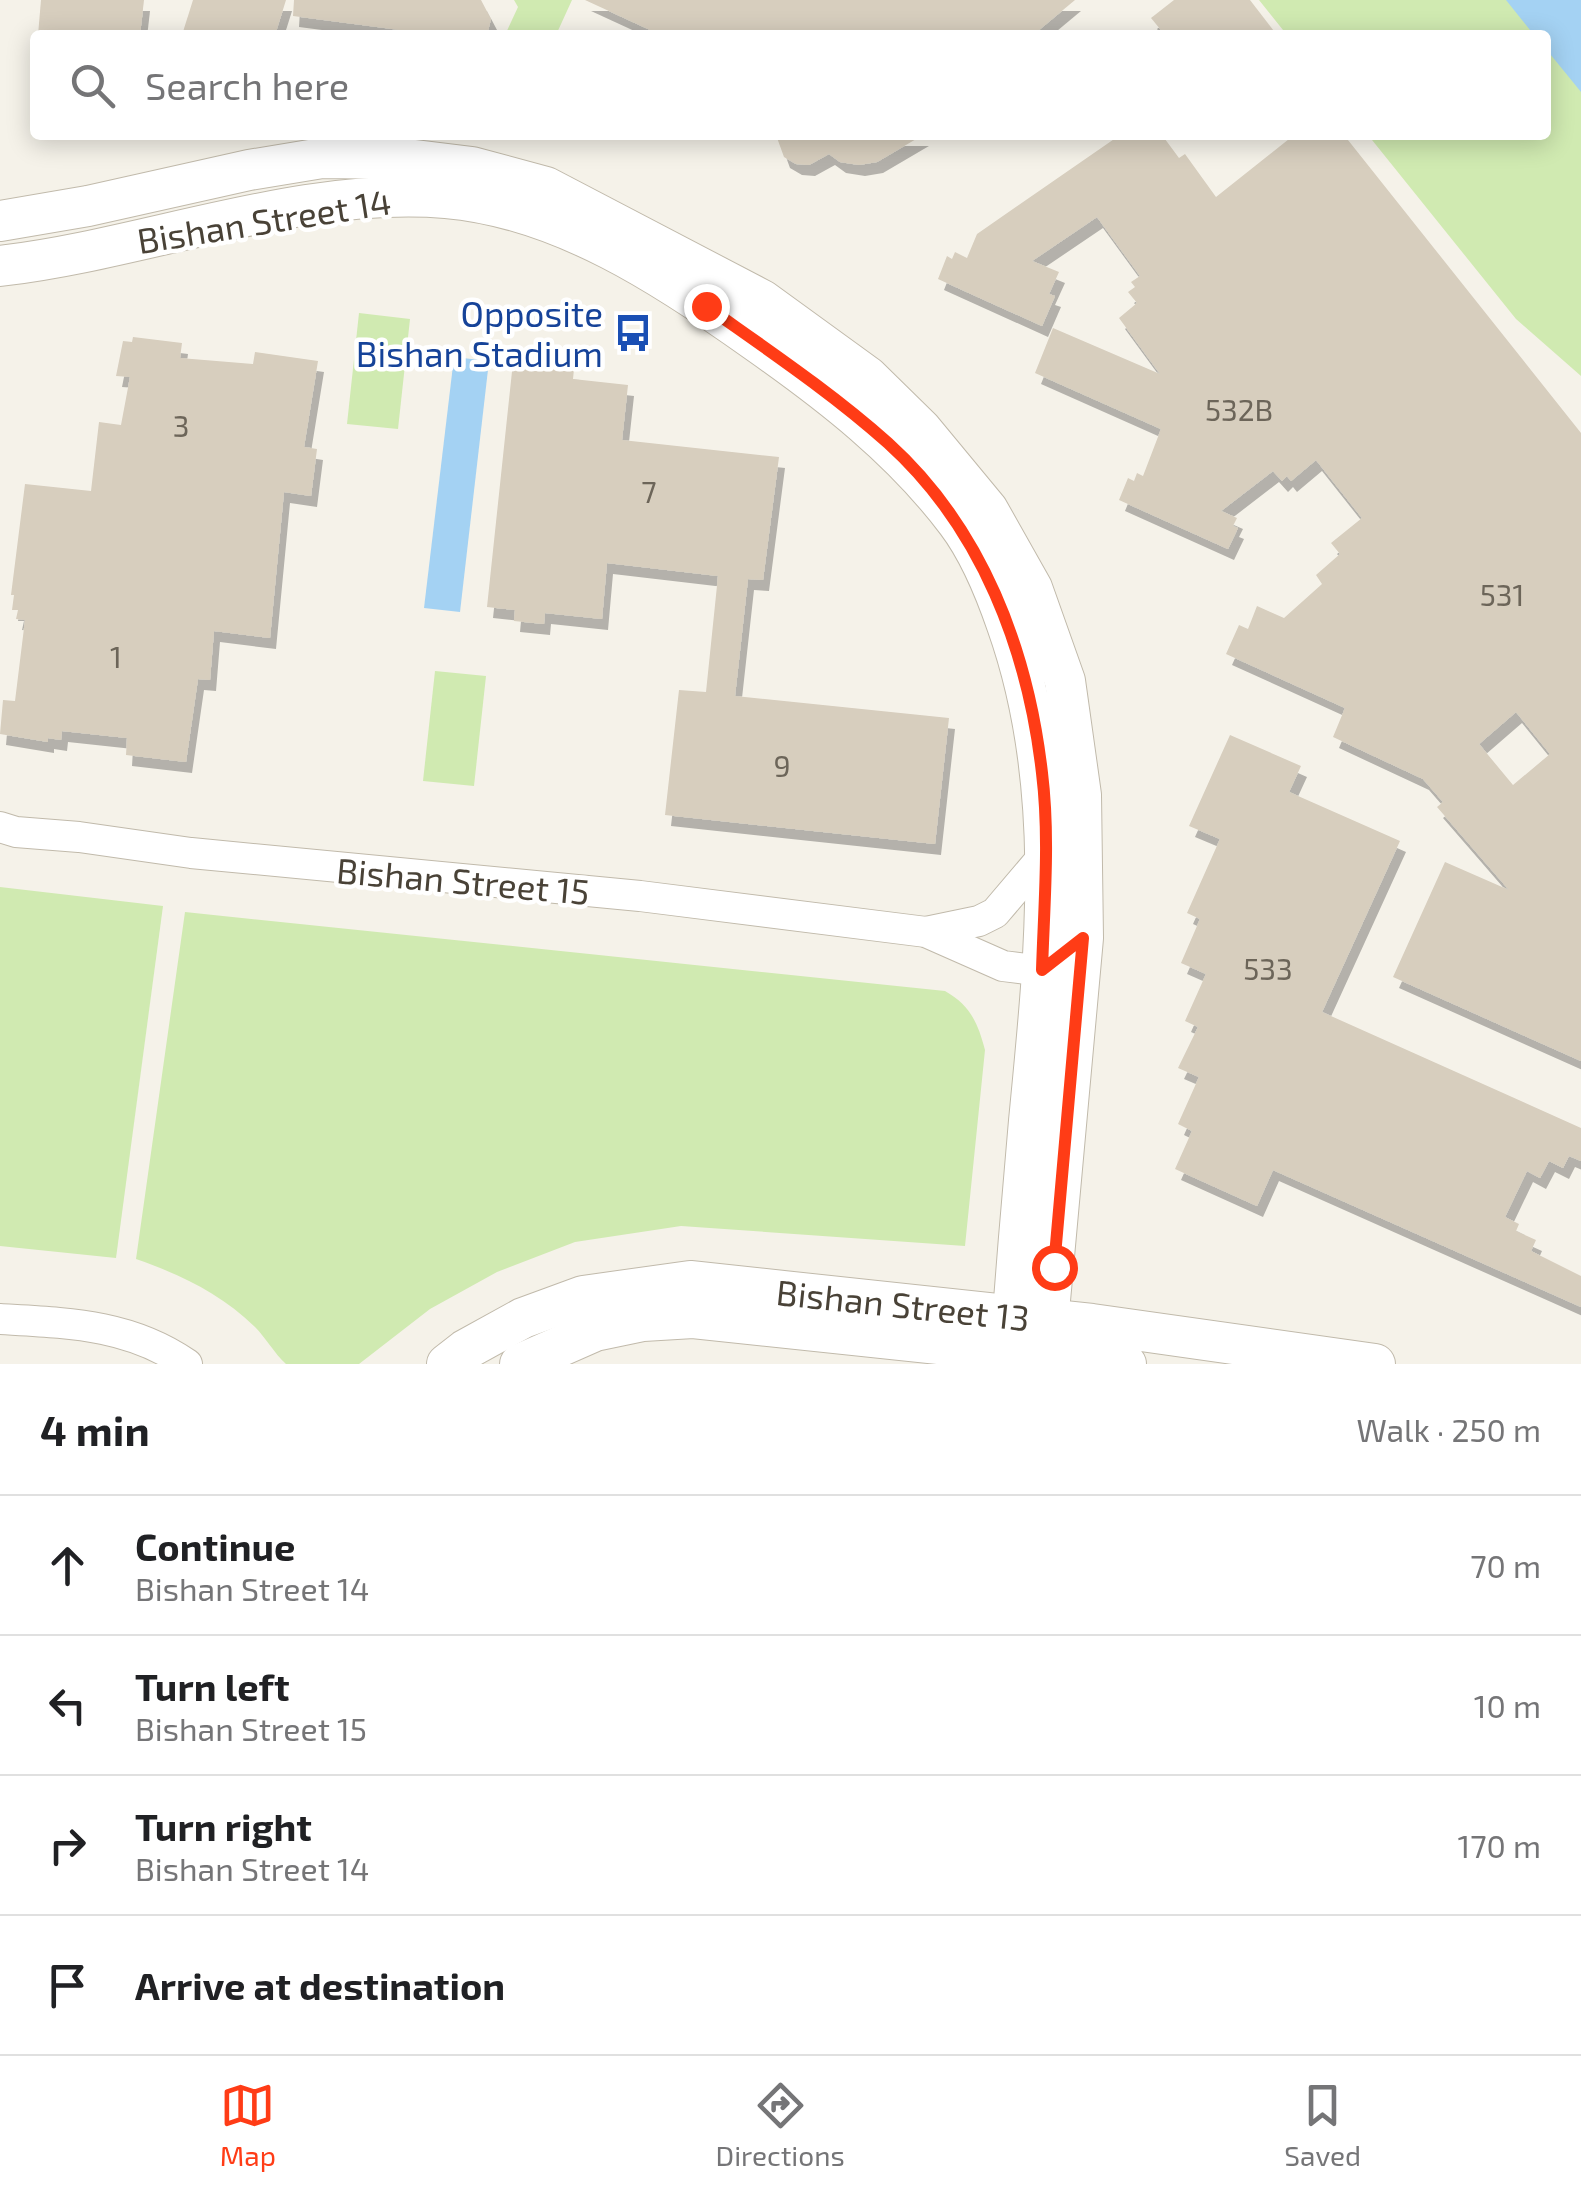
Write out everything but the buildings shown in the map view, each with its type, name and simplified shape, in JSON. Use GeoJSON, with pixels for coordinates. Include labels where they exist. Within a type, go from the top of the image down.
{"type":"FeatureCollection","features":[{"type":"Feature","properties":{"kind":"street","name":"Bishan Street 14"},"geometry":{"type":"LineString","coordinates":[[0,221],[322,158],[407,159],[472,167],[546,187],[762,300],[868,376],[921,428],[988,510],[1032,588],[1064,681],[1081,795],[1083,938],[1029,1335]]}},
{"type":"Feature","properties":{"kind":"street","name":"Bishan Street 14"},"geometry":{"type":"LineString","coordinates":[[0,266],[61,259],[276,211],[404,196],[450,198],[498,207],[553,224],[632,260],[792,366],[890,445],[959,524],[996,592],[1024,670],[1042,774],[1046,854],[1029,1335]]}},
{"type":"Feature","properties":{"kind":"street"},"geometry":{"type":"LineString","coordinates":[[0,284],[61,259]]}},
{"type":"Feature","properties":{"kind":"street","name":"Bishan Street 15"},"geometry":{"type":"LineString","coordinates":[[0,827],[191,853],[640,896],[926,932],[1003,966],[1042,970]]}},
{"type":"Feature","properties":{"kind":"street","name":"Bishan Street 15"},"geometry":{"type":"LineString","coordinates":[[926,932],[979,921],[995,913],[1046,854]]}},
{"type":"Feature","properties":{"kind":"street"},"geometry":{"type":"LineString","coordinates":[[1042,970],[1083,938]]}},
{"type":"Feature","properties":{"kind":"street","name":"Bishan Street 13"},"geometry":{"type":"LineString","coordinates":[[447,1364],[523,1318],[582,1296],[690,1281],[1029,1335],[1126,1364]]}},
{"type":"Feature","properties":{"kind":"street","name":"Bishan Street 13"},"geometry":{"type":"LineString","coordinates":[[520,1364],[595,1331],[642,1321],[693,1318],[1029,1335],[1375,1364]]}},
{"type":"Feature","properties":{"kind":"street"},"geometry":{"type":"LineString","coordinates":[[0,1319],[60,1322],[118,1331],[158,1344],[187,1364]]}},
{"type":"Feature","properties":{"kind":"green space"},"geometry":{"type":"Polygon","coordinates":[[[514,0],[572,0],[558,30],[507,30],[518,7],[514,0]]]}},
{"type":"Feature","properties":{"kind":"green space"},"geometry":{"type":"Polygon","coordinates":[[[1259,0],[1544,0],[1581,41],[1581,376],[1516,319],[1372,140],[1551,140],[1551,30],[1283,30],[1259,0]]]}},
{"type":"Feature","properties":{"kind":"green space"},"geometry":{"type":"Polygon","coordinates":[[[359,313],[410,319],[398,429],[347,424],[359,313]]]}},
{"type":"Feature","properties":{"kind":"green space"},"geometry":{"type":"Polygon","coordinates":[[[435,671],[486,676],[474,786],[423,781],[435,671]]]}},
{"type":"Feature","properties":{"kind":"green space"},"geometry":{"type":"Polygon","coordinates":[[[0,887],[163,906],[116,1258],[0,1246],[0,887]]]}},
{"type":"Feature","properties":{"kind":"green space"},"geometry":{"type":"Polygon","coordinates":[[[185,912],[945,991],[972,1016],[985,1050],[965,1246],[681,1226],[575,1242],[497,1272],[430,1309],[359,1364],[286,1364],[255,1327],[228,1304],[184,1279],[136,1259],[185,912]]]}},
{"type":"Feature","properties":{"kind":"water"},"geometry":{"type":"Polygon","coordinates":[[[1506,0],[1581,0],[1581,92],[1551,55],[1551,30],[1530,30],[1506,0]]]}},
{"type":"Feature","properties":{"kind":"water"},"geometry":{"type":"Polygon","coordinates":[[[454,357],[489,361],[460,612],[424,608],[454,357]]]}},
{"type":"Feature","properties":{"kind":"place","name":"Opposite Bishan Stadium"},"geometry":{"type":"Point","coordinates":[633,333]}},
{"type":"Feature","properties":{"kind":"route"},"geometry":{"type":"LineString","coordinates":[[706,306],[792,366],[890,445],[959,524],[996,592],[1024,670],[1042,774],[1046,854],[1042,970],[1083,938],[1054,1267]]}}]}
